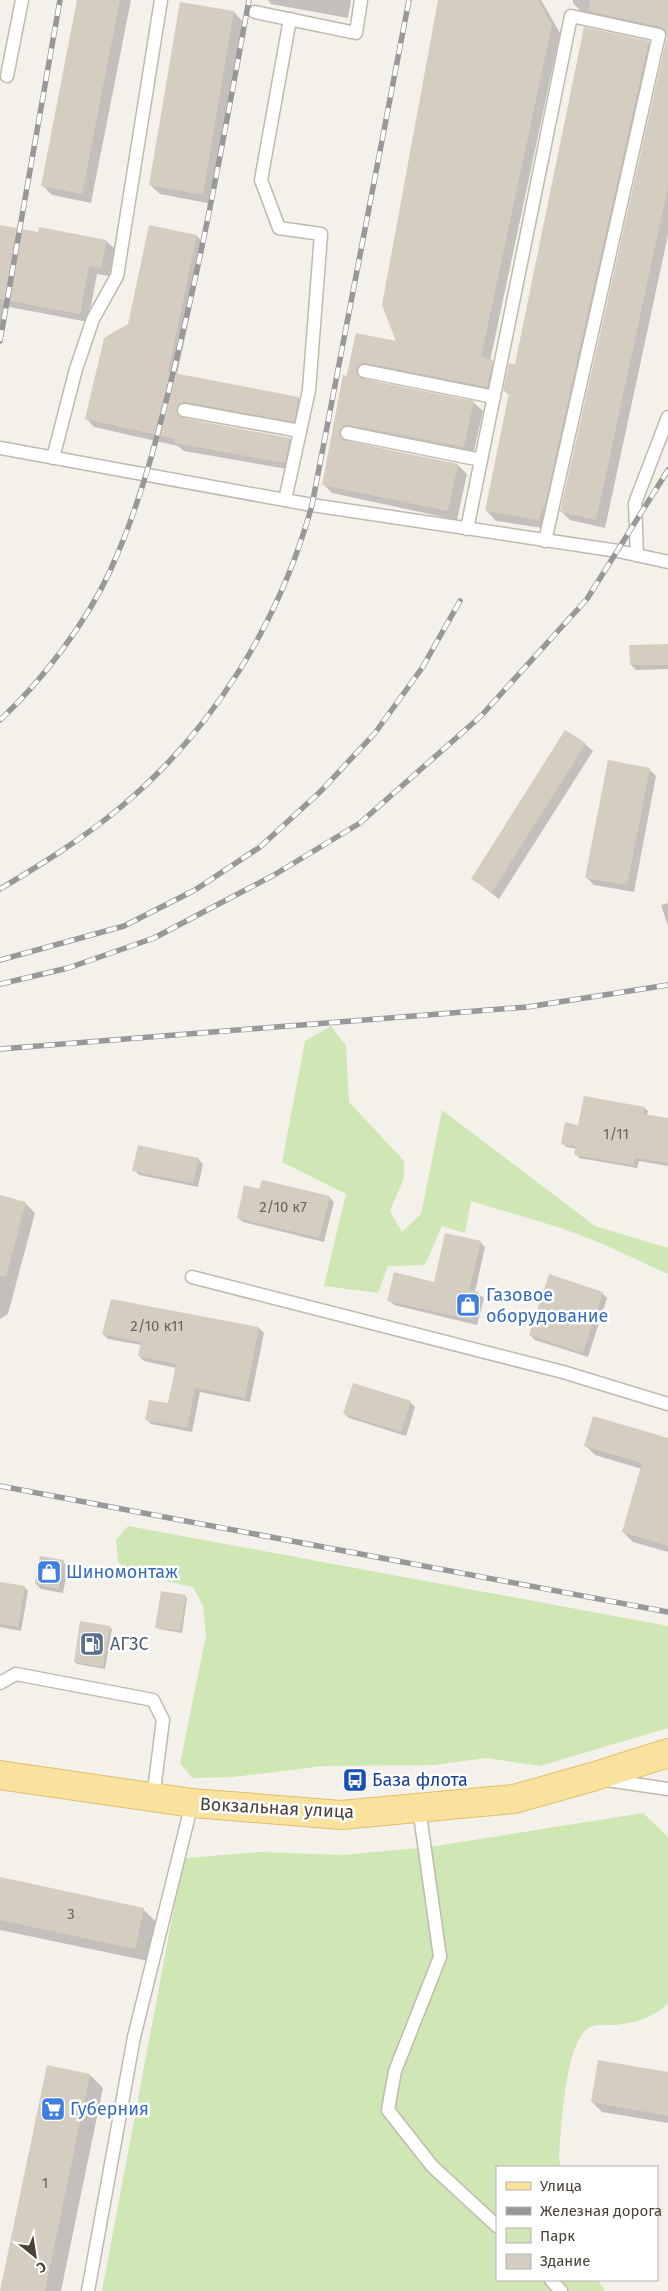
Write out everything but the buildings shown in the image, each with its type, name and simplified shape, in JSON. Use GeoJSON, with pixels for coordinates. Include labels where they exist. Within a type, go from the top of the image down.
{"type":"FeatureCollection","features":[{"type":"Feature","properties":{"kind":"main road","name":"Вокзальная улица"},"geometry":{"type":"LineString","coordinates":[[0,1775],[192,1803],[341,1815],[514,1799],[592,1778],[668,1753]]}},
{"type":"Feature","properties":{"kind":"lane"},"geometry":{"type":"LineString","coordinates":[[8,76],[22,0]]}},
{"type":"Feature","properties":{"kind":"lane"},"geometry":{"type":"LineString","coordinates":[[54,458],[76,369],[93,319],[117,276],[161,0]]}},
{"type":"Feature","properties":{"kind":"lane"},"geometry":{"type":"LineString","coordinates":[[255,12],[356,33],[361,0]]}},
{"type":"Feature","properties":{"kind":"lane"},"geometry":{"type":"LineString","coordinates":[[467,529],[571,16],[659,35],[545,541]]}},
{"type":"Feature","properties":{"kind":"lane"},"geometry":{"type":"LineString","coordinates":[[285,500],[309,390],[321,234],[279,228],[262,180],[290,19]]}},
{"type":"Feature","properties":{"kind":"lane"},"geometry":{"type":"LineString","coordinates":[[364,371],[494,397]]}},
{"type":"Feature","properties":{"kind":"lane"},"geometry":{"type":"LineString","coordinates":[[184,410],[300,431]]}},
{"type":"Feature","properties":{"kind":"lane"},"geometry":{"type":"LineString","coordinates":[[637,556],[635,503],[668,417]]}},
{"type":"Feature","properties":{"kind":"lane"},"geometry":{"type":"LineString","coordinates":[[347,433],[481,460]]}},
{"type":"Feature","properties":{"kind":"lane"},"geometry":{"type":"LineString","coordinates":[[0,448],[285,500],[668,562]]}},
{"type":"Feature","properties":{"kind":"lane"},"geometry":{"type":"LineString","coordinates":[[192,1276],[563,1372],[668,1404]]}},
{"type":"Feature","properties":{"kind":"lane"},"geometry":{"type":"LineString","coordinates":[[0,1683],[16,1674],[153,1700],[163,1720],[153,1798]]}},
{"type":"Feature","properties":{"kind":"lane"},"geometry":{"type":"LineString","coordinates":[[592,1778],[668,1789]]}},
{"type":"Feature","properties":{"kind":"lane"},"geometry":{"type":"LineString","coordinates":[[88,2291],[134,2037],[192,1803]]}},
{"type":"Feature","properties":{"kind":"lane"},"geometry":{"type":"LineString","coordinates":[[419,1808],[440,1957],[395,2071],[388,2110],[432,2166],[496,2225]]}},
{"type":"Feature","properties":{"kind":"lane"},"geometry":{"type":"LineString","coordinates":[[552,2281],[561,2291]]}},
{"type":"Feature","properties":{"kind":"green space"},"geometry":{"type":"Polygon","coordinates":[[[331,1026],[346,1046],[349,1102],[404,1161],[404,1178],[390,1211],[402,1232],[421,1214],[442,1110],[595,1226],[668,1248],[668,1274],[603,1244],[561,1228],[471,1201],[465,1233],[442,1226],[425,1265],[388,1266],[378,1293],[324,1286],[346,1194],[282,1162],[305,1041],[331,1026]]]}},
{"type":"Feature","properties":{"kind":"green space"},"geometry":{"type":"Polygon","coordinates":[[[128,1526],[668,1626],[668,1728],[540,1766],[486,1758],[434,1765],[323,1766],[233,1777],[192,1778],[180,1763],[206,1636],[203,1606],[193,1587],[132,1574],[118,1562],[116,1540],[128,1526]]]}},
{"type":"Feature","properties":{"kind":"green space"},"geometry":{"type":"Polygon","coordinates":[[[643,1813],[668,1837],[668,2003],[657,2012],[638,2021],[616,2025],[593,2026],[583,2033],[570,2064],[566,2084],[559,2156],[561,2166],[496,2166],[496,2281],[599,2281],[605,2291],[102,2291],[182,1865],[186,1858],[260,1852],[343,1855],[429,1847],[643,1813]]]}},
{"type":"Feature","properties":{"kind":"railway"},"geometry":{"type":"LineString","coordinates":[[0,341],[60,0]]}},
{"type":"Feature","properties":{"kind":"railway"},"geometry":{"type":"LineString","coordinates":[[0,720],[32,688],[62,650],[89,611],[110,571],[133,515],[159,428],[191,298],[249,0]]}},
{"type":"Feature","properties":{"kind":"railway"},"geometry":{"type":"LineString","coordinates":[[0,889],[78,840],[122,806],[155,776],[186,743],[214,708],[262,631],[282,590],[312,505],[409,0]]}},
{"type":"Feature","properties":{"kind":"railway"},"geometry":{"type":"LineString","coordinates":[[0,984],[68,968],[154,938],[274,875],[360,823],[481,716],[587,599],[668,470]]}},
{"type":"Feature","properties":{"kind":"railway"},"geometry":{"type":"LineString","coordinates":[[0,960],[124,926],[195,890],[260,847],[321,791],[375,733],[422,668],[460,601]]}},
{"type":"Feature","properties":{"kind":"railway"},"geometry":{"type":"LineString","coordinates":[[0,1049],[527,1007],[668,985]]}},
{"type":"Feature","properties":{"kind":"railway"},"geometry":{"type":"LineString","coordinates":[[0,1486],[668,1612]]}},
{"type":"Feature","properties":{"kind":"place","name":"Газовое оборудование"},"geometry":{"type":"Point","coordinates":[468,1305]}},
{"type":"Feature","properties":{"kind":"place","name":"Шиномонтаж"},"geometry":{"type":"Point","coordinates":[49,1572]}},
{"type":"Feature","properties":{"kind":"place","name":"АГЗС"},"geometry":{"type":"Point","coordinates":[92,1644]}},
{"type":"Feature","properties":{"kind":"place","name":"База флота"},"geometry":{"type":"Point","coordinates":[355,1780]}},
{"type":"Feature","properties":{"kind":"place","name":"Губерния"},"geometry":{"type":"Point","coordinates":[53,2109]}}]}
